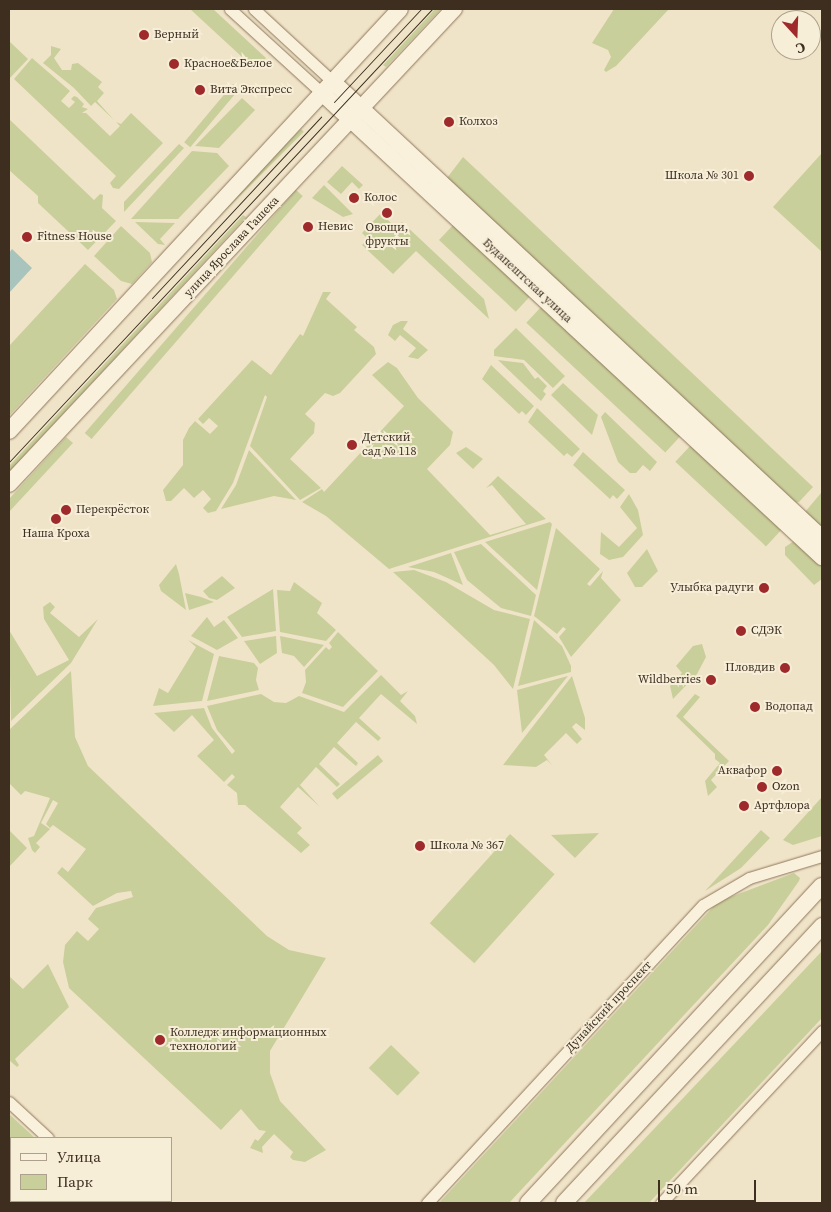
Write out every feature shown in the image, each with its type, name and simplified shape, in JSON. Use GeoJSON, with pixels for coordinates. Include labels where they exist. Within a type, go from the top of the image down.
{"type":"FeatureCollection","features":[{"type":"Feature","properties":{"kind":"street","name":"Будапештская улица"},"geometry":{"type":"LineString","coordinates":[[230,9],[356,113],[822,538]]}},
{"type":"Feature","properties":{"kind":"street","name":"Будапештская улица"},"geometry":{"type":"LineString","coordinates":[[254,9],[328,88]]}},
{"type":"Feature","properties":{"kind":"street"},"geometry":{"type":"LineString","coordinates":[[9,431],[400,9]]}},
{"type":"Feature","properties":{"kind":"street","name":"улица Ярослава Гашека"},"geometry":{"type":"LineString","coordinates":[[9,484],[454,9]]}},
{"type":"Feature","properties":{"kind":"street","name":"Будапештская улица"},"geometry":{"type":"LineString","coordinates":[[356,113],[822,557]]}},
{"type":"Feature","properties":{"kind":"street","name":"Дунайский проспект"},"geometry":{"type":"LineString","coordinates":[[427,1203],[703,905],[750,878],[822,856]]}},
{"type":"Feature","properties":{"kind":"street"},"geometry":{"type":"LineString","coordinates":[[528,1203],[822,886]]}},
{"type":"Feature","properties":{"kind":"street"},"geometry":{"type":"LineString","coordinates":[[564,1203],[822,926]]}},
{"type":"Feature","properties":{"kind":"street"},"geometry":{"type":"LineString","coordinates":[[661,1203],[822,1031]]}},
{"type":"Feature","properties":{"kind":"street"},"geometry":{"type":"LineString","coordinates":[[9,1102],[47,1137]]}},
{"type":"Feature","properties":{"kind":"green space"},"geometry":{"type":"Polygon","coordinates":[[[190,9],[213,9],[266,58],[255,69],[190,9]]]}},
{"type":"Feature","properties":{"kind":"green space"},"geometry":{"type":"Polygon","coordinates":[[[435,9],[441,9],[386,67],[383,65],[435,9]]]}},
{"type":"Feature","properties":{"kind":"green space"},"geometry":{"type":"Polygon","coordinates":[[[614,9],[669,9],[616,66],[606,72],[604,70],[611,57],[608,50],[592,43],[614,9]]]}},
{"type":"Feature","properties":{"kind":"green space"},"geometry":{"type":"Polygon","coordinates":[[[9,41],[28,59],[9,79],[9,41]]]}},
{"type":"Feature","properties":{"kind":"green space"},"geometry":{"type":"Polygon","coordinates":[[[51,46],[61,49],[54,58],[62,70],[71,70],[72,64],[78,63],[102,82],[98,87],[104,93],[97,101],[114,120],[95,102],[91,106],[74,88],[43,63],[51,55],[51,46]]]}},
{"type":"Feature","properties":{"kind":"green space"},"geometry":{"type":"Polygon","coordinates":[[[32,58],[70,91],[61,101],[69,108],[75,102],[71,99],[74,96],[77,97],[84,104],[82,107],[88,109],[82,113],[86,113],[110,136],[120,126],[116,122],[121,124],[131,113],[163,143],[119,189],[113,188],[110,183],[116,176],[14,79],[32,58]]]}},
{"type":"Feature","properties":{"kind":"green space"},"geometry":{"type":"Polygon","coordinates":[[[233,84],[239,89],[190,147],[184,142],[233,84]]]}},
{"type":"Feature","properties":{"kind":"green space"},"geometry":{"type":"Polygon","coordinates":[[[242,98],[255,110],[219,148],[195,146],[242,98]]]}},
{"type":"Feature","properties":{"kind":"green space"},"geometry":{"type":"Polygon","coordinates":[[[9,119],[94,200],[100,194],[103,195],[102,208],[116,221],[88,250],[38,203],[38,196],[9,170],[9,119]]]}},
{"type":"Feature","properties":{"kind":"green space"},"geometry":{"type":"Polygon","coordinates":[[[301,129],[304,132],[9,427],[9,421],[301,129]]]}},
{"type":"Feature","properties":{"kind":"green space"},"geometry":{"type":"Polygon","coordinates":[[[179,144],[184,148],[124,212],[124,202],[179,144]]]}},
{"type":"Feature","properties":{"kind":"green space"},"geometry":{"type":"Polygon","coordinates":[[[192,151],[217,153],[229,166],[178,219],[131,219],[192,151]]]}},
{"type":"Feature","properties":{"kind":"green space"},"geometry":{"type":"Polygon","coordinates":[[[822,153],[822,252],[773,207],[822,153]]]}},
{"type":"Feature","properties":{"kind":"green space"},"geometry":{"type":"Polygon","coordinates":[[[463,157],[813,487],[799,502],[796,503],[447,178],[463,157]]]}},
{"type":"Feature","properties":{"kind":"green space"},"geometry":{"type":"Polygon","coordinates":[[[342,166],[363,185],[359,189],[352,182],[341,194],[327,182],[342,166]]]}},
{"type":"Feature","properties":{"kind":"green space"},"geometry":{"type":"Polygon","coordinates":[[[324,185],[353,214],[343,217],[312,198],[324,185]]]}},
{"type":"Feature","properties":{"kind":"green space"},"geometry":{"type":"Polygon","coordinates":[[[296,190],[303,196],[92,439],[85,433],[296,190]]]}},
{"type":"Feature","properties":{"kind":"green space"},"geometry":{"type":"Polygon","coordinates":[[[381,213],[396,228],[402,222],[484,299],[489,319],[416,251],[393,274],[362,245],[368,239],[362,233],[381,213]]]}},
{"type":"Feature","properties":{"kind":"green space"},"geometry":{"type":"Polygon","coordinates":[[[243,215],[246,217],[9,472],[9,466],[243,215]]]}},
{"type":"Feature","properties":{"kind":"green space"},"geometry":{"type":"Polygon","coordinates":[[[135,222],[175,223],[160,239],[165,245],[158,244],[135,222]]]}},
{"type":"Feature","properties":{"kind":"green space"},"geometry":{"type":"Polygon","coordinates":[[[454,224],[531,296],[516,312],[439,240],[454,224]]]}},
{"type":"Feature","properties":{"kind":"green space"},"geometry":{"type":"Polygon","coordinates":[[[121,226],[150,253],[152,262],[132,284],[121,281],[94,256],[121,226]]]}},
{"type":"Feature","properties":{"kind":"green space"},"geometry":{"type":"Polygon","coordinates":[[[85,264],[114,290],[117,299],[9,416],[9,346],[85,264]]]}},
{"type":"Feature","properties":{"kind":"green space"},"geometry":{"type":"Polygon","coordinates":[[[323,292],[331,292],[326,299],[357,327],[354,330],[374,347],[376,354],[340,393],[333,396],[325,393],[305,414],[315,423],[314,433],[290,459],[321,488],[300,500],[250,446],[267,397],[265,395],[233,483],[216,511],[208,513],[203,508],[211,499],[203,490],[194,498],[184,488],[171,501],[166,501],[163,490],[183,465],[183,440],[189,428],[195,421],[210,434],[218,426],[209,418],[203,424],[198,419],[252,360],[271,375],[300,334],[303,336],[323,292]]]}},
{"type":"Feature","properties":{"kind":"green space"},"geometry":{"type":"Polygon","coordinates":[[[542,306],[681,436],[665,452],[526,323],[542,306]]]}},
{"type":"Feature","properties":{"kind":"green space"},"geometry":{"type":"Polygon","coordinates":[[[401,321],[408,321],[403,329],[428,350],[418,359],[408,357],[416,348],[400,335],[395,341],[388,335],[393,325],[401,321]]]}},
{"type":"Feature","properties":{"kind":"green space"},"geometry":{"type":"Polygon","coordinates":[[[516,328],[565,376],[553,388],[524,360],[494,356],[494,350],[516,328]]]}},
{"type":"Feature","properties":{"kind":"green space"},"geometry":{"type":"Polygon","coordinates":[[[498,360],[523,363],[535,379],[538,377],[547,386],[543,391],[546,394],[541,401],[498,360]]]}},
{"type":"Feature","properties":{"kind":"green space"},"geometry":{"type":"Polygon","coordinates":[[[388,362],[397,368],[418,398],[453,432],[450,445],[427,469],[490,535],[526,524],[492,485],[486,488],[498,476],[546,519],[389,569],[326,516],[302,502],[322,489],[324,492],[404,406],[372,375],[388,362]]]}},
{"type":"Feature","properties":{"kind":"green space"},"geometry":{"type":"Polygon","coordinates":[[[491,365],[534,406],[526,415],[522,411],[519,414],[482,379],[491,365]]]}},
{"type":"Feature","properties":{"kind":"green space"},"geometry":{"type":"Polygon","coordinates":[[[563,383],[598,415],[592,435],[551,395],[563,383]]]}},
{"type":"Feature","properties":{"kind":"green space"},"geometry":{"type":"Polygon","coordinates":[[[537,408],[580,449],[572,457],[567,453],[564,456],[528,422],[537,408]]]}},
{"type":"Feature","properties":{"kind":"green space"},"geometry":{"type":"Polygon","coordinates":[[[605,412],[657,462],[650,471],[643,465],[636,473],[630,473],[618,462],[601,417],[605,412]]]}},
{"type":"Feature","properties":{"kind":"green space"},"geometry":{"type":"Polygon","coordinates":[[[66,437],[73,443],[9,512],[9,499],[66,437]]]}},
{"type":"Feature","properties":{"kind":"green space"},"geometry":{"type":"Polygon","coordinates":[[[691,445],[782,530],[766,546],[675,462],[691,445]]]}},
{"type":"Feature","properties":{"kind":"green space"},"geometry":{"type":"Polygon","coordinates":[[[466,447],[483,459],[473,469],[456,453],[466,447]]]}},
{"type":"Feature","properties":{"kind":"green space"},"geometry":{"type":"Polygon","coordinates":[[[249,450],[296,500],[274,496],[221,509],[236,485],[249,450]]]}},
{"type":"Feature","properties":{"kind":"green space"},"geometry":{"type":"Polygon","coordinates":[[[583,452],[625,490],[617,499],[613,495],[610,499],[573,465],[583,452]]]}},
{"type":"Feature","properties":{"kind":"green space"},"geometry":{"type":"Polygon","coordinates":[[[821,493],[822,495],[822,528],[805,512],[821,493]]]}},
{"type":"Feature","properties":{"kind":"green space"},"geometry":{"type":"Polygon","coordinates":[[[629,494],[638,510],[643,535],[623,557],[609,560],[600,554],[601,532],[619,547],[637,528],[620,507],[629,494]]]}},
{"type":"Feature","properties":{"kind":"green space"},"geometry":{"type":"Polygon","coordinates":[[[550,522],[552,524],[537,590],[485,542],[550,522]]]}},
{"type":"Feature","properties":{"kind":"green space"},"geometry":{"type":"Polygon","coordinates":[[[556,528],[600,569],[587,584],[590,586],[603,571],[601,578],[621,600],[571,657],[559,637],[566,629],[563,627],[557,634],[534,616],[556,528]]]}},
{"type":"Feature","properties":{"kind":"green space"},"geometry":{"type":"Polygon","coordinates":[[[794,541],[822,567],[822,579],[814,585],[785,555],[785,547],[794,541]]]}},
{"type":"Feature","properties":{"kind":"green space"},"geometry":{"type":"Polygon","coordinates":[[[481,544],[536,595],[531,616],[501,608],[467,580],[454,552],[481,544]]]}},
{"type":"Feature","properties":{"kind":"green space"},"geometry":{"type":"Polygon","coordinates":[[[647,549],[658,571],[642,587],[635,587],[627,573],[647,549]]]}},
{"type":"Feature","properties":{"kind":"green space"},"geometry":{"type":"Polygon","coordinates":[[[451,553],[463,585],[434,572],[408,567],[451,553]]]}},
{"type":"Feature","properties":{"kind":"green space"},"geometry":{"type":"Polygon","coordinates":[[[176,564],[186,610],[161,591],[159,585],[176,564]]]}},
{"type":"Feature","properties":{"kind":"green space"},"geometry":{"type":"Polygon","coordinates":[[[414,570],[446,582],[494,610],[530,619],[513,689],[494,665],[393,572],[414,570]]]}},
{"type":"Feature","properties":{"kind":"green space"},"geometry":{"type":"Polygon","coordinates":[[[222,576],[235,588],[217,600],[209,598],[203,591],[222,576]]]}},
{"type":"Feature","properties":{"kind":"green space"},"geometry":{"type":"Polygon","coordinates":[[[294,582],[322,603],[317,613],[336,630],[326,641],[280,632],[277,590],[290,591],[294,582]]]}},
{"type":"Feature","properties":{"kind":"green space"},"geometry":{"type":"Polygon","coordinates":[[[273,589],[276,631],[242,637],[227,617],[273,589]]]}},
{"type":"Feature","properties":{"kind":"green space"},"geometry":{"type":"Polygon","coordinates":[[[185,593],[201,597],[214,602],[189,610],[185,593]]]}},
{"type":"Feature","properties":{"kind":"green space"},"geometry":{"type":"Polygon","coordinates":[[[50,602],[55,607],[50,613],[79,637],[98,619],[71,663],[11,721],[9,630],[37,676],[69,660],[44,619],[43,607],[50,602]]]}},
{"type":"Feature","properties":{"kind":"green space"},"geometry":{"type":"Polygon","coordinates":[[[207,617],[214,627],[224,620],[238,638],[217,650],[191,636],[207,617]]]}},
{"type":"Feature","properties":{"kind":"green space"},"geometry":{"type":"Polygon","coordinates":[[[534,620],[562,646],[571,666],[571,672],[518,686],[534,620]]]}},
{"type":"Feature","properties":{"kind":"green space"},"geometry":{"type":"Polygon","coordinates":[[[338,632],[378,671],[343,707],[302,693],[306,682],[305,670],[326,647],[329,650],[332,647],[329,643],[338,632]]]}},
{"type":"Feature","properties":{"kind":"green space"},"geometry":{"type":"Polygon","coordinates":[[[276,636],[277,653],[260,664],[244,641],[276,636]]]}},
{"type":"Feature","properties":{"kind":"green space"},"geometry":{"type":"Polygon","coordinates":[[[280,636],[324,645],[304,667],[294,656],[282,653],[280,636]]]}},
{"type":"Feature","properties":{"kind":"green space"},"geometry":{"type":"Polygon","coordinates":[[[188,640],[214,654],[202,701],[153,706],[159,688],[168,693],[196,647],[188,640]]]}},
{"type":"Feature","properties":{"kind":"green space"},"geometry":{"type":"Polygon","coordinates":[[[702,644],[706,657],[697,674],[673,699],[670,686],[682,673],[676,666],[693,646],[702,644]]]}},
{"type":"Feature","properties":{"kind":"green space"},"geometry":{"type":"Polygon","coordinates":[[[219,656],[254,663],[258,668],[256,680],[259,690],[207,701],[219,656]]]}},
{"type":"Feature","properties":{"kind":"green space"},"geometry":{"type":"Polygon","coordinates":[[[71,671],[75,737],[88,766],[267,936],[289,950],[326,958],[270,1051],[270,1073],[280,1101],[326,1150],[305,1162],[293,1160],[290,1157],[293,1152],[274,1134],[262,1147],[263,1153],[250,1148],[255,1139],[258,1141],[266,1131],[259,1130],[241,1109],[221,1130],[69,988],[63,962],[65,945],[77,931],[88,941],[99,929],[88,919],[96,908],[133,897],[131,891],[117,893],[93,906],[57,873],[62,867],[68,872],[86,849],[53,825],[50,828],[46,824],[58,803],[53,800],[41,823],[50,829],[36,843],[40,847],[35,853],[28,838],[34,836],[50,798],[25,791],[21,795],[9,783],[9,730],[71,671]]]}},
{"type":"Feature","properties":{"kind":"green space"},"geometry":{"type":"Polygon","coordinates":[[[381,675],[401,695],[408,691],[400,701],[415,716],[417,724],[381,694],[359,718],[381,738],[378,741],[356,722],[337,743],[358,763],[356,766],[334,747],[319,764],[340,784],[337,787],[316,767],[300,785],[320,807],[298,787],[280,807],[302,828],[297,833],[310,845],[301,853],[245,805],[238,805],[237,793],[227,785],[235,777],[232,774],[224,782],[197,756],[214,740],[192,715],[174,732],[154,713],[204,708],[212,728],[232,754],[235,751],[217,730],[207,706],[261,694],[274,702],[286,703],[299,696],[344,712],[381,675]]]}},
{"type":"Feature","properties":{"kind":"green space"},"geometry":{"type":"Polygon","coordinates":[[[568,676],[522,733],[517,690],[568,676]]]}},
{"type":"Feature","properties":{"kind":"green space"},"geometry":{"type":"Polygon","coordinates":[[[572,676],[585,718],[585,730],[576,723],[572,727],[582,739],[577,744],[566,733],[544,755],[552,765],[547,760],[536,767],[503,765],[572,676]]]}},
{"type":"Feature","properties":{"kind":"green space"},"geometry":{"type":"Polygon","coordinates":[[[695,694],[700,697],[683,717],[729,761],[711,780],[717,787],[708,796],[705,781],[720,763],[715,759],[715,754],[676,716],[695,694]]]}},
{"type":"Feature","properties":{"kind":"green space"},"geometry":{"type":"Polygon","coordinates":[[[378,755],[383,761],[337,800],[332,794],[378,755]]]}},
{"type":"Feature","properties":{"kind":"green space"},"geometry":{"type":"Polygon","coordinates":[[[822,797],[822,836],[793,845],[783,840],[822,797]]]}},
{"type":"Feature","properties":{"kind":"green space"},"geometry":{"type":"Polygon","coordinates":[[[9,830],[27,848],[9,867],[9,830]]]}},
{"type":"Feature","properties":{"kind":"green space"},"geometry":{"type":"Polygon","coordinates":[[[761,830],[770,838],[741,868],[705,891],[761,830]]]}},
{"type":"Feature","properties":{"kind":"green space"},"geometry":{"type":"Polygon","coordinates":[[[599,833],[575,858],[551,835],[599,833]]]}},
{"type":"Feature","properties":{"kind":"green space"},"geometry":{"type":"Polygon","coordinates":[[[510,834],[555,874],[474,963],[430,923],[510,834]]]}},
{"type":"Feature","properties":{"kind":"green space"},"geometry":{"type":"Polygon","coordinates":[[[794,873],[800,878],[799,881],[768,925],[509,1203],[439,1203],[714,906],[728,898],[794,873]]]}},
{"type":"Feature","properties":{"kind":"green space"},"geometry":{"type":"Polygon","coordinates":[[[822,951],[822,1018],[649,1203],[584,1203],[822,951]]]}},
{"type":"Feature","properties":{"kind":"green space"},"geometry":{"type":"Polygon","coordinates":[[[48,964],[69,1007],[15,1059],[19,1065],[17,1067],[9,1060],[9,976],[23,989],[48,964]]]}},
{"type":"Feature","properties":{"kind":"green space"},"geometry":{"type":"Polygon","coordinates":[[[391,1045],[420,1073],[398,1096],[369,1068],[391,1045]]]}},
{"type":"Feature","properties":{"kind":"green space"},"geometry":{"type":"Polygon","coordinates":[[[9,1114],[34,1137],[10,1137],[10,1202],[105,1203],[9,1203],[9,1114]]]}},
{"type":"Feature","properties":{"kind":"water"},"geometry":{"type":"Polygon","coordinates":[[[12,249],[32,268],[9,293],[9,253],[12,249]]]}},
{"type":"Feature","properties":{"kind":"tram line"},"geometry":{"type":"LineString","coordinates":[[334,102],[421,9]]}},
{"type":"Feature","properties":{"kind":"tram line"},"geometry":{"type":"LineString","coordinates":[[9,462],[432,9]]}},
{"type":"Feature","properties":{"kind":"tram line"},"geometry":{"type":"LineString","coordinates":[[152,298],[321,117]]}},
{"type":"Feature","properties":{"kind":"place","name":"Верный"},"geometry":{"type":"Point","coordinates":[144,35]}},
{"type":"Feature","properties":{"kind":"place","name":"Красное&Белое"},"geometry":{"type":"Point","coordinates":[174,64]}},
{"type":"Feature","properties":{"kind":"place","name":"Вита Экспресс"},"geometry":{"type":"Point","coordinates":[200,90]}},
{"type":"Feature","properties":{"kind":"place","name":"Колхоз"},"geometry":{"type":"Point","coordinates":[449,122]}},
{"type":"Feature","properties":{"kind":"place","name":"Школа № 301"},"geometry":{"type":"Point","coordinates":[749,176]}},
{"type":"Feature","properties":{"kind":"place","name":"Колос"},"geometry":{"type":"Point","coordinates":[354,198]}},
{"type":"Feature","properties":{"kind":"place","name":"Овощи, фрукты"},"geometry":{"type":"Point","coordinates":[387,213]}},
{"type":"Feature","properties":{"kind":"place","name":"Невис"},"geometry":{"type":"Point","coordinates":[308,227]}},
{"type":"Feature","properties":{"kind":"place","name":"Fitness House"},"geometry":{"type":"Point","coordinates":[27,237]}},
{"type":"Feature","properties":{"kind":"place","name":"Детский сад № 118"},"geometry":{"type":"Point","coordinates":[352,445]}},
{"type":"Feature","properties":{"kind":"place","name":"Перекрёсток"},"geometry":{"type":"Point","coordinates":[66,510]}},
{"type":"Feature","properties":{"kind":"place","name":"Наша Кроха"},"geometry":{"type":"Point","coordinates":[56,519]}},
{"type":"Feature","properties":{"kind":"place","name":"Улыбка радуги"},"geometry":{"type":"Point","coordinates":[764,588]}},
{"type":"Feature","properties":{"kind":"place","name":"СДЭК"},"geometry":{"type":"Point","coordinates":[741,631]}},
{"type":"Feature","properties":{"kind":"place","name":"Пловдив"},"geometry":{"type":"Point","coordinates":[785,668]}},
{"type":"Feature","properties":{"kind":"place","name":"Wildberries"},"geometry":{"type":"Point","coordinates":[711,680]}},
{"type":"Feature","properties":{"kind":"place","name":"Водопад"},"geometry":{"type":"Point","coordinates":[755,707]}},
{"type":"Feature","properties":{"kind":"place","name":"Аквафор"},"geometry":{"type":"Point","coordinates":[777,771]}},
{"type":"Feature","properties":{"kind":"place","name":"Ozon"},"geometry":{"type":"Point","coordinates":[762,787]}},
{"type":"Feature","properties":{"kind":"place","name":"Артфлора"},"geometry":{"type":"Point","coordinates":[744,806]}},
{"type":"Feature","properties":{"kind":"place","name":"Школа № 367"},"geometry":{"type":"Point","coordinates":[420,846]}},
{"type":"Feature","properties":{"kind":"place","name":"Колледж информационных технологий"},"geometry":{"type":"Point","coordinates":[160,1040]}}]}
